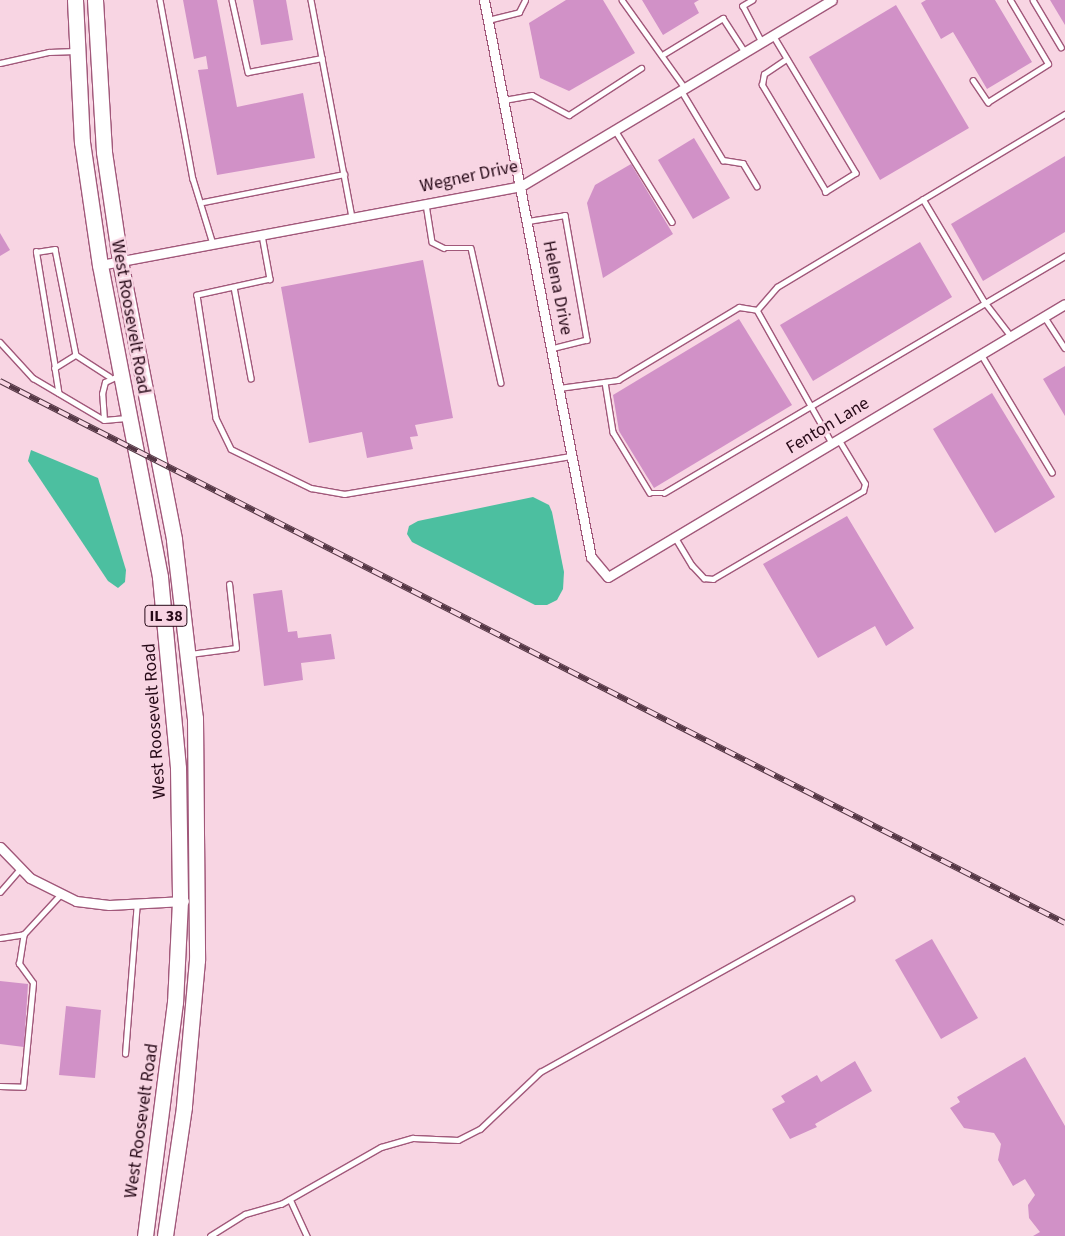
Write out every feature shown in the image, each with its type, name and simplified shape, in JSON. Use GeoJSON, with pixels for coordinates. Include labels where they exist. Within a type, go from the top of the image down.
{"type":"FeatureCollection","features":[{"type":"Feature","properties":{"kind":"main road","name":"West Roosevelt Road"},"geometry":{"type":"LineString","coordinates":[[75,0],[76,51],[82,142],[115,376],[130,418],[160,577],[171,664],[179,777],[180,901],[171,1047],[145,1236]]}},
{"type":"Feature","properties":{"kind":"main road","name":"West Roosevelt Road"},"geometry":{"type":"LineString","coordinates":[[95,0],[104,152],[120,261],[160,462],[190,654],[198,764],[199,901],[191,1045],[165,1236]]}},
{"type":"Feature","properties":{"kind":"street","name":"Helena Drive"},"geometry":{"type":"LineString","coordinates":[[484,0],[528,221],[591,557],[608,577]]}},
{"type":"Feature","properties":{"kind":"street","name":"Wegner Drive"},"geometry":{"type":"LineString","coordinates":[[100,265],[521,186],[762,42],[822,2],[832,0]]}},
{"type":"Feature","properties":{"kind":"street","name":"Fenton Lane"},"geometry":{"type":"LineString","coordinates":[[608,577],[1065,304]]}},
{"type":"Feature","properties":{"kind":"street"},"geometry":{"type":"LineString","coordinates":[[0,847],[20,869],[60,894],[76,901],[137,904],[199,901]]}},
{"type":"Feature","properties":{"kind":"lane"},"geometry":{"type":"LineString","coordinates":[[160,0],[193,179],[203,202],[213,244]]}},
{"type":"Feature","properties":{"kind":"lane"},"geometry":{"type":"LineString","coordinates":[[232,0],[248,72],[322,58]]}},
{"type":"Feature","properties":{"kind":"lane"},"geometry":{"type":"LineString","coordinates":[[311,0],[352,218]]}},
{"type":"Feature","properties":{"kind":"lane"},"geometry":{"type":"LineString","coordinates":[[488,20],[519,12],[525,0]]}},
{"type":"Feature","properties":{"kind":"lane"},"geometry":{"type":"LineString","coordinates":[[622,0],[650,43],[664,54],[723,160],[743,164],[757,186]]}},
{"type":"Feature","properties":{"kind":"lane"},"geometry":{"type":"LineString","coordinates":[[740,0],[762,42]]}},
{"type":"Feature","properties":{"kind":"lane"},"geometry":{"type":"LineString","coordinates":[[743,6],[753,0]]}},
{"type":"Feature","properties":{"kind":"lane"},"geometry":{"type":"LineString","coordinates":[[973,80],[988,102],[1048,64],[1010,0]]}},
{"type":"Feature","properties":{"kind":"lane"},"geometry":{"type":"LineString","coordinates":[[1032,0],[1061,47]]}},
{"type":"Feature","properties":{"kind":"lane"},"geometry":{"type":"LineString","coordinates":[[664,54],[723,18],[745,52]]}},
{"type":"Feature","properties":{"kind":"lane"},"geometry":{"type":"LineString","coordinates":[[773,35],[856,173],[826,192],[762,85],[764,74],[786,59]]}},
{"type":"Feature","properties":{"kind":"lane"},"geometry":{"type":"LineString","coordinates":[[0,63],[49,52],[76,51]]}},
{"type":"Feature","properties":{"kind":"lane"},"geometry":{"type":"LineString","coordinates":[[504,100],[532,94],[569,115],[641,68]]}},
{"type":"Feature","properties":{"kind":"lane"},"geometry":{"type":"LineString","coordinates":[[757,310],[777,286],[1065,114]]}},
{"type":"Feature","properties":{"kind":"lane"},"geometry":{"type":"LineString","coordinates":[[615,130],[672,222]]}},
{"type":"Feature","properties":{"kind":"lane"},"geometry":{"type":"LineString","coordinates":[[203,202],[344,174]]}},
{"type":"Feature","properties":{"kind":"lane"},"geometry":{"type":"LineString","coordinates":[[923,199],[984,301],[1011,336]]}},
{"type":"Feature","properties":{"kind":"lane"},"geometry":{"type":"LineString","coordinates":[[426,204],[432,242],[444,248],[471,248],[501,383]]}},
{"type":"Feature","properties":{"kind":"lane"},"geometry":{"type":"LineString","coordinates":[[528,221],[565,215],[587,340],[552,349]]}},
{"type":"Feature","properties":{"kind":"lane"},"geometry":{"type":"LineString","coordinates":[[262,234],[270,279],[197,295],[222,434],[231,449],[311,488],[344,494],[572,456]]}},
{"type":"Feature","properties":{"kind":"lane"},"geometry":{"type":"LineString","coordinates":[[59,393],[36,252],[54,249],[76,355],[115,376],[102,394],[104,420]]}},
{"type":"Feature","properties":{"kind":"lane"},"geometry":{"type":"LineString","coordinates":[[605,382],[613,432],[650,493],[664,493],[984,301],[1012,289],[1065,256]]}},
{"type":"Feature","properties":{"kind":"lane"},"geometry":{"type":"LineString","coordinates":[[234,287],[251,378]]}},
{"type":"Feature","properties":{"kind":"lane"},"geometry":{"type":"LineString","coordinates":[[559,388],[618,380],[739,307],[757,310]]}},
{"type":"Feature","properties":{"kind":"lane"},"geometry":{"type":"LineString","coordinates":[[675,537],[692,565],[704,578],[713,579],[863,491],[865,484],[811,405],[757,310]]}},
{"type":"Feature","properties":{"kind":"lane"},"geometry":{"type":"LineString","coordinates":[[1044,316],[1065,348]]}},
{"type":"Feature","properties":{"kind":"lane"},"geometry":{"type":"LineString","coordinates":[[0,342],[14,362],[59,393],[104,420],[130,418]]}},
{"type":"Feature","properties":{"kind":"lane"},"geometry":{"type":"LineString","coordinates":[[981,354],[1052,472]]}},
{"type":"Feature","properties":{"kind":"lane"},"geometry":{"type":"LineString","coordinates":[[56,368],[76,355]]}},
{"type":"Feature","properties":{"kind":"lane"},"geometry":{"type":"LineString","coordinates":[[190,654],[236,648],[229,584]]}},
{"type":"Feature","properties":{"kind":"lane"},"geometry":{"type":"LineString","coordinates":[[0,892],[20,869]]}},
{"type":"Feature","properties":{"kind":"lane"},"geometry":{"type":"LineString","coordinates":[[0,1086],[23,1087],[33,983],[19,964],[24,934],[60,894]]}},
{"type":"Feature","properties":{"kind":"lane"},"geometry":{"type":"LineString","coordinates":[[210,1236],[244,1214],[290,1199],[381,1147],[412,1138],[458,1140],[480,1130],[540,1072],[851,899]]}},
{"type":"Feature","properties":{"kind":"lane"},"geometry":{"type":"LineString","coordinates":[[125,1054],[137,904]]}},
{"type":"Feature","properties":{"kind":"lane"},"geometry":{"type":"LineString","coordinates":[[0,938],[24,934]]}},
{"type":"Feature","properties":{"kind":"lane"},"geometry":{"type":"LineString","coordinates":[[290,1199],[307,1236]]}},
{"type":"Feature","properties":{"kind":"shaded area"},"geometry":{"type":"Polygon","coordinates":[[[31,450],[98,478],[126,570],[125,582],[118,588],[108,581],[28,461],[31,450]]]}},
{"type":"Feature","properties":{"kind":"shaded area"},"geometry":{"type":"Polygon","coordinates":[[[533,497],[549,505],[552,512],[564,572],[563,589],[557,600],[547,605],[535,605],[412,542],[407,534],[409,526],[418,521],[533,497]]]}},
{"type":"Feature","properties":{"kind":"building"},"geometry":{"type":"Polygon","coordinates":[[[183,0],[217,0],[237,107],[303,93],[315,158],[217,175],[198,70],[208,69],[206,56],[194,59],[183,0]]]}},
{"type":"Feature","properties":{"kind":"building"},"geometry":{"type":"Polygon","coordinates":[[[253,0],[286,0],[293,40],[261,45],[253,0]]]}},
{"type":"Feature","properties":{"kind":"building"},"geometry":{"type":"Polygon","coordinates":[[[566,0],[603,0],[635,53],[569,91],[540,78],[529,23],[566,0]]]}},
{"type":"Feature","properties":{"kind":"building"},"geometry":{"type":"Polygon","coordinates":[[[642,0],[699,0],[694,3],[699,13],[663,35],[642,0]]]}},
{"type":"Feature","properties":{"kind":"building"},"geometry":{"type":"Polygon","coordinates":[[[926,0],[995,0],[1032,62],[987,89],[953,32],[941,39],[921,3],[926,0]]]}},
{"type":"Feature","properties":{"kind":"building"},"geometry":{"type":"Polygon","coordinates":[[[1050,0],[1065,0],[1065,25],[1050,0]]]}},
{"type":"Feature","properties":{"kind":"building"},"geometry":{"type":"Polygon","coordinates":[[[896,5],[969,128],[880,180],[809,57],[896,5]]]}},
{"type":"Feature","properties":{"kind":"building"},"geometry":{"type":"Polygon","coordinates":[[[694,138],[730,198],[693,219],[658,160],[694,138]]]}},
{"type":"Feature","properties":{"kind":"building"},"geometry":{"type":"Polygon","coordinates":[[[1065,156],[1065,232],[983,281],[951,224],[1065,156]]]}},
{"type":"Feature","properties":{"kind":"building"},"geometry":{"type":"Polygon","coordinates":[[[631,164],[673,234],[603,278],[587,203],[595,185],[631,164]]]}},
{"type":"Feature","properties":{"kind":"building"},"geometry":{"type":"Polygon","coordinates":[[[0,233],[10,250],[0,256],[0,233]]]}},
{"type":"Feature","properties":{"kind":"building"},"geometry":{"type":"Polygon","coordinates":[[[920,242],[952,297],[813,381],[780,325],[920,242]]]}},
{"type":"Feature","properties":{"kind":"building"},"geometry":{"type":"Polygon","coordinates":[[[423,260],[453,418],[415,425],[418,436],[410,437],[413,449],[367,458],[362,432],[309,443],[281,287],[423,260]]]}},
{"type":"Feature","properties":{"kind":"building"},"geometry":{"type":"Polygon","coordinates":[[[739,319],[792,405],[654,488],[619,431],[613,395],[739,319]]]}},
{"type":"Feature","properties":{"kind":"building"},"geometry":{"type":"Polygon","coordinates":[[[1065,366],[1065,416],[1043,379],[1065,366]]]}},
{"type":"Feature","properties":{"kind":"building"},"geometry":{"type":"Polygon","coordinates":[[[992,393],[1055,497],[995,533],[933,429],[992,393]]]}},
{"type":"Feature","properties":{"kind":"building"},"geometry":{"type":"Polygon","coordinates":[[[847,516],[914,628],[886,646],[875,626],[818,658],[763,564],[847,516]]]}},
{"type":"Feature","properties":{"kind":"building"},"geometry":{"type":"Polygon","coordinates":[[[282,590],[288,632],[297,631],[298,638],[331,634],[335,659],[301,663],[303,680],[264,686],[253,594],[282,590]]]}},
{"type":"Feature","properties":{"kind":"building"},"geometry":{"type":"Polygon","coordinates":[[[932,939],[978,1018],[941,1039],[895,960],[932,939]]]}},
{"type":"Feature","properties":{"kind":"building"},"geometry":{"type":"Polygon","coordinates":[[[0,981],[28,984],[24,1047],[0,1044],[0,981]]]}},
{"type":"Feature","properties":{"kind":"building"},"geometry":{"type":"Polygon","coordinates":[[[66,1006],[101,1010],[95,1078],[59,1075],[66,1006]]]}},
{"type":"Feature","properties":{"kind":"building"},"geometry":{"type":"Polygon","coordinates":[[[1025,1057],[1065,1126],[1065,1236],[1033,1236],[1040,1232],[1029,1218],[1028,1205],[1035,1195],[1025,1179],[1013,1186],[998,1160],[1001,1144],[994,1133],[964,1128],[950,1108],[960,1102],[957,1097],[1025,1057]]]}},
{"type":"Feature","properties":{"kind":"building"},"geometry":{"type":"Polygon","coordinates":[[[855,1061],[872,1091],[815,1124],[817,1127],[790,1139],[772,1109],[785,1102],[781,1096],[817,1075],[821,1082],[855,1061]]]}},
{"type":"Feature","properties":{"kind":"railway"},"geometry":{"type":"LineString","coordinates":[[0,381],[1065,923]]}}]}
